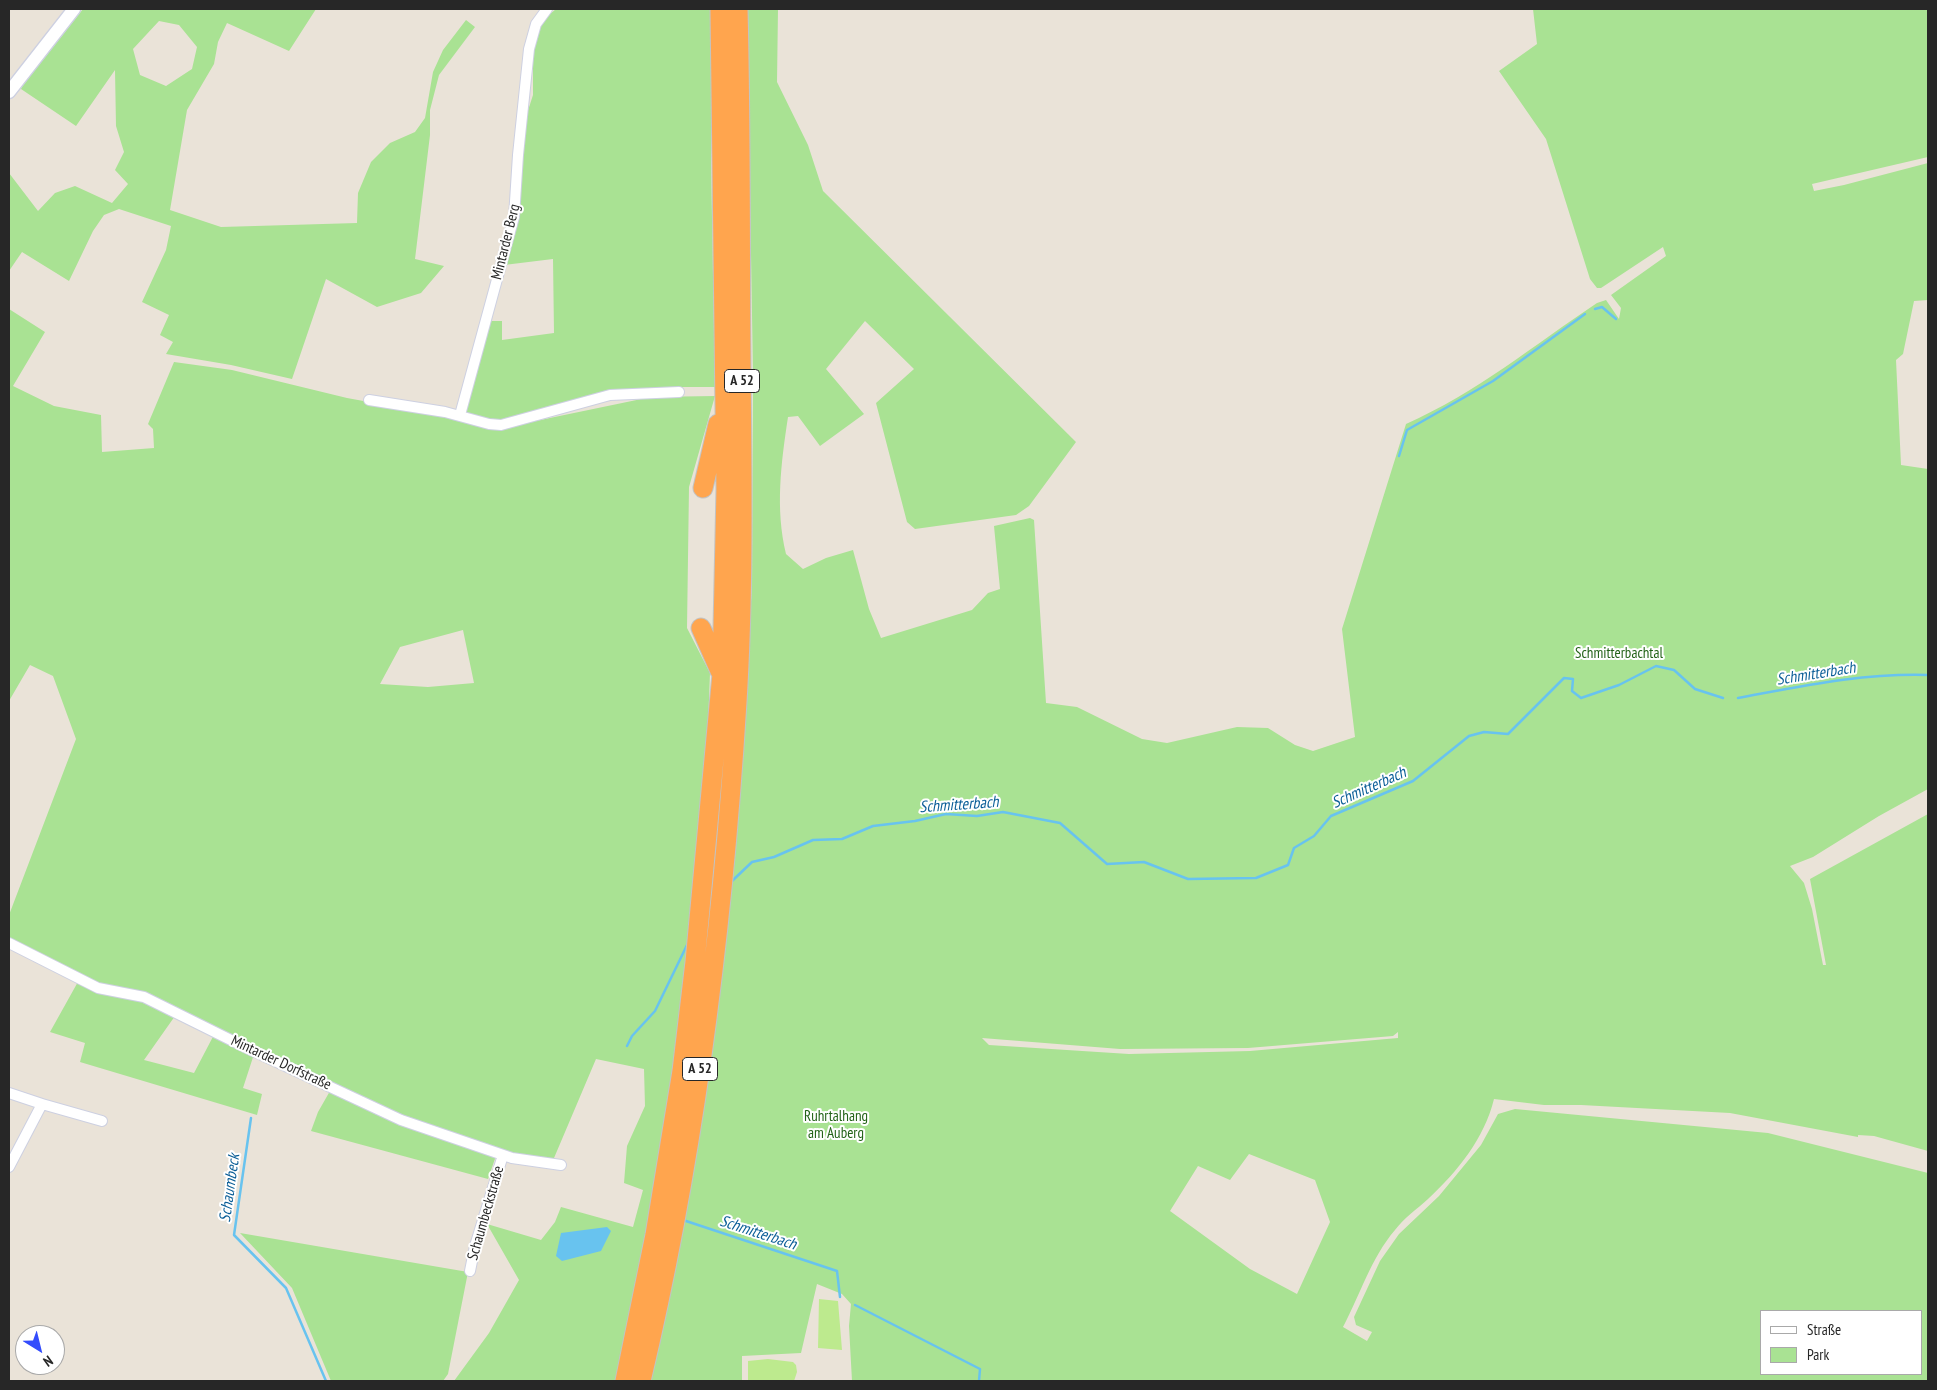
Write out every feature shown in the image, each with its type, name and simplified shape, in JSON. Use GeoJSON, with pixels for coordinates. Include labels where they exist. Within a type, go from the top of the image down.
{"type":"FeatureCollection","features":[{"type":"Feature","properties":{"kind":"highway","name":"A 52"},"geometry":{"type":"LineString","coordinates":[[641,1381],[675,1222],[702,1057],[718,927],[724,752],[722,674],[725,569],[725,397],[720,9]]}},
{"type":"Feature","properties":{"kind":"highway","name":"A 52"},"geometry":{"type":"LineString","coordinates":[[624,1381],[655,1235],[682,1072],[696,952],[724,752],[737,703],[742,579],[743,454],[738,9]]}},
{"type":"Feature","properties":{"kind":"highway"},"geometry":{"type":"LineString","coordinates":[[703,488],[725,397]]}},
{"type":"Feature","properties":{"kind":"highway"},"geometry":{"type":"LineString","coordinates":[[701,628],[722,674]]}},
{"type":"Feature","properties":{"kind":"street"},"geometry":{"type":"LineString","coordinates":[[9,92],[74,9]]}},
{"type":"Feature","properties":{"kind":"street","name":"Mintarder Berg"},"geometry":{"type":"LineString","coordinates":[[460,415],[514,217],[518,155],[529,49],[536,24],[547,9]]}},
{"type":"Feature","properties":{"kind":"street"},"geometry":{"type":"LineString","coordinates":[[369,400],[460,415],[489,424],[501,425],[610,395],[679,392]]}},
{"type":"Feature","properties":{"kind":"street","name":"Mintarder Dorfstraße"},"geometry":{"type":"LineString","coordinates":[[9,943],[98,988],[144,997],[401,1120],[503,1155],[539,1164],[561,1165]]}},
{"type":"Feature","properties":{"kind":"street"},"geometry":{"type":"LineString","coordinates":[[9,1094],[102,1121]]}},
{"type":"Feature","properties":{"kind":"street"},"geometry":{"type":"LineString","coordinates":[[9,1167],[42,1104]]}},
{"type":"Feature","properties":{"kind":"street","name":"Schaumbeckstraße"},"geometry":{"type":"LineString","coordinates":[[470,1271],[475,1246],[503,1155]]}},
{"type":"Feature","properties":{"kind":"green space"},"geometry":{"type":"Polygon","coordinates":[[[83,9],[316,9],[289,51],[227,23],[218,42],[214,64],[187,110],[170,210],[221,227],[357,223],[358,193],[371,162],[390,143],[415,132],[425,118],[433,72],[443,50],[466,20],[475,27],[439,75],[430,110],[430,135],[415,259],[444,266],[421,293],[377,307],[326,279],[292,379],[231,365],[166,354],[173,342],[160,335],[169,315],[142,302],[166,250],[171,226],[119,209],[104,215],[93,231],[69,281],[22,252],[9,271],[9,173],[38,211],[55,193],[75,186],[112,203],[128,184],[115,170],[124,152],[116,126],[115,70],[76,126],[21,89],[83,9]],[[159,21],[133,49],[140,75],[166,86],[192,69],[197,47],[179,25],[159,21]]]}},
{"type":"Feature","properties":{"kind":"green space"},"geometry":{"type":"Polygon","coordinates":[[[556,9],[712,9],[711,162],[715,387],[664,387],[609,392],[497,429],[651,397],[715,396],[689,487],[687,628],[710,673],[707,752],[740,752],[752,588],[753,376],[747,9],[778,9],[777,82],[808,145],[823,191],[1076,442],[1029,506],[1016,515],[915,529],[907,522],[876,403],[914,369],[865,321],[826,369],[864,414],[820,446],[798,416],[788,417],[780,486],[781,520],[786,554],[803,569],[826,558],[853,550],[869,609],[881,638],[972,610],[988,593],[1000,589],[994,526],[1030,518],[1034,520],[1046,703],[1077,707],[1142,739],[1167,743],[1237,727],[1268,728],[1295,745],[1313,751],[1355,737],[1342,629],[1406,424],[1432,412],[1481,383],[1597,303],[1606,300],[1619,319],[1621,308],[1611,295],[1666,256],[1663,247],[1601,288],[1597,288],[1590,279],[1546,139],[1499,71],[1537,44],[1533,9],[1928,9],[1928,157],[1812,184],[1814,191],[1928,163],[1928,300],[1914,301],[1903,354],[1896,360],[1901,465],[1928,469],[1928,789],[1879,816],[1813,857],[1790,866],[1804,883],[1812,909],[1823,965],[1826,965],[1810,879],[1928,814],[1928,1151],[1874,1136],[1858,1135],[1858,1137],[1730,1113],[1581,1105],[1544,1105],[1494,1099],[1484,1128],[1459,1166],[1428,1199],[1402,1222],[1379,1252],[1343,1327],[1367,1341],[1372,1332],[1356,1325],[1354,1317],[1380,1261],[1399,1234],[1439,1196],[1481,1145],[1498,1114],[1515,1109],[1768,1133],[1928,1173],[1928,1381],[852,1381],[849,1326],[851,1304],[842,1294],[817,1284],[801,1353],[742,1356],[742,1381],[454,1381],[489,1333],[519,1280],[487,1224],[541,1240],[555,1222],[561,1207],[633,1227],[643,1190],[624,1183],[627,1146],[645,1106],[644,1069],[596,1059],[554,1158],[549,1160],[498,1150],[488,1179],[311,1131],[318,1112],[334,1084],[256,1048],[243,1088],[262,1094],[257,1115],[80,1062],[85,1043],[50,1032],[79,980],[9,940],[9,915],[76,739],[53,676],[30,665],[9,701],[9,309],[45,332],[13,386],[54,406],[101,415],[102,452],[154,448],[153,429],[148,424],[174,362],[232,370],[347,398],[462,419],[487,321],[502,321],[502,340],[554,333],[553,259],[504,265],[524,123],[533,95],[533,48],[537,31],[543,20],[556,9]],[[463,630],[400,647],[380,684],[428,687],[474,683],[463,630]],[[175,1016],[144,1060],[194,1073],[217,1029],[175,1016]],[[1398,1032],[1393,1036],[1248,1048],[1120,1049],[982,1038],[989,1045],[1129,1054],[1250,1051],[1398,1038],[1398,1032]],[[1249,1154],[1230,1180],[1198,1166],[1170,1211],[1250,1269],[1297,1294],[1330,1222],[1315,1180],[1249,1154]]]}},
{"type":"Feature","properties":{"kind":"green space"},"geometry":{"type":"Polygon","coordinates":[[[240,1233],[468,1272],[448,1374],[443,1381],[331,1381],[292,1288],[240,1233]]]}},
{"type":"Feature","properties":{"kind":"green space"},"geometry":{"type":"Polygon","coordinates":[[[819,1299],[838,1301],[842,1350],[818,1348],[819,1299]]]}},
{"type":"Feature","properties":{"kind":"green space"},"geometry":{"type":"Polygon","coordinates":[[[768,1359],[793,1362],[796,1365],[797,1372],[794,1381],[748,1381],[748,1361],[768,1359]]]}},
{"type":"Feature","properties":{"kind":"water"},"geometry":{"type":"Polygon","coordinates":[[[607,1227],[611,1231],[601,1251],[562,1261],[556,1256],[561,1233],[607,1227]]]}},
{"type":"Feature","properties":{"kind":"waterway"},"geometry":{"type":"LineString","coordinates":[[1595,309],[1602,307],[1616,319]]}},
{"type":"Feature","properties":{"kind":"waterway"},"geometry":{"type":"LineString","coordinates":[[1399,456],[1407,430],[1493,381],[1585,314]]}},
{"type":"Feature","properties":{"kind":"waterway","name":"Schmitterbach"},"geometry":{"type":"LineString","coordinates":[[731,882],[752,862],[774,857],[813,840],[842,839],[873,826],[915,821],[946,814],[977,816],[1003,812],[1060,823],[1107,864],[1144,862],[1188,879],[1256,878],[1288,865],[1294,848],[1314,836],[1331,816],[1413,781],[1469,736],[1484,732],[1508,734],[1564,678],[1573,679],[1572,691],[1581,698],[1619,685],[1656,666],[1674,670],[1695,689],[1723,698]]}},
{"type":"Feature","properties":{"kind":"waterway","name":"Schmitterbach"},"geometry":{"type":"LineString","coordinates":[[1738,698],[1856,678],[1928,675]]}},
{"type":"Feature","properties":{"kind":"waterway","name":"Schmitterbach"},"geometry":{"type":"LineString","coordinates":[[627,1046],[632,1036],[655,1011],[688,943]]}},
{"type":"Feature","properties":{"kind":"waterway","name":"Schaumbeck"},"geometry":{"type":"LineString","coordinates":[[251,1118],[234,1235],[286,1288],[326,1381]]}},
{"type":"Feature","properties":{"kind":"waterway","name":"Schmitterbach"},"geometry":{"type":"LineString","coordinates":[[683,1220],[837,1271],[840,1297]]}},
{"type":"Feature","properties":{"kind":"waterway","name":"Schmitterbach"},"geometry":{"type":"LineString","coordinates":[[855,1305],[980,1369],[979,1381]]}},
{"type":"Feature","properties":{"kind":"park label","name":"Schmitterbachtal"},"geometry":{"type":"Point","coordinates":[1619,654]}},
{"type":"Feature","properties":{"kind":"park label","name":"Ruhrtalhang am Auberg"},"geometry":{"type":"Point","coordinates":[836,1126]}}]}
